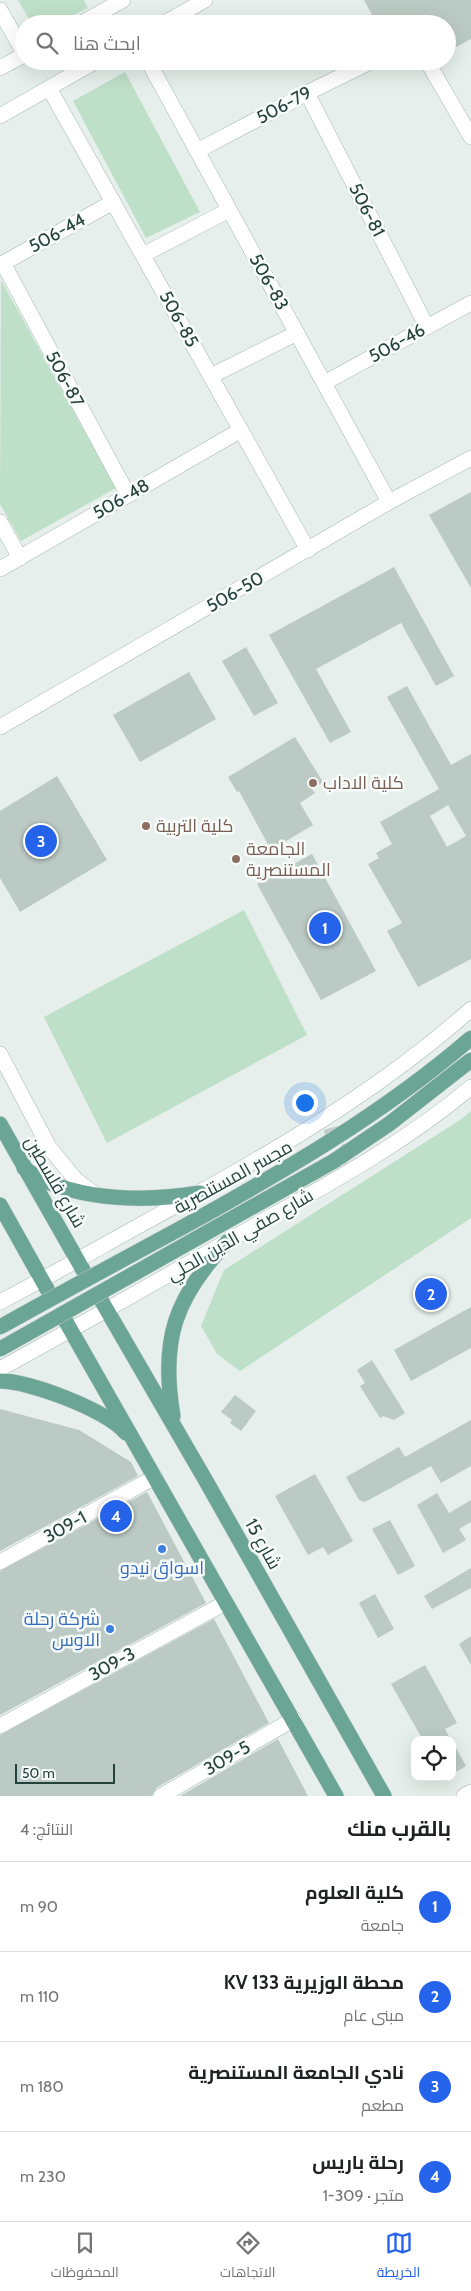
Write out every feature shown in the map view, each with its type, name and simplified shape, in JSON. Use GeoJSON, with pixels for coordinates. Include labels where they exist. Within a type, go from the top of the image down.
{"type":"FeatureCollection","features":[{"type":"Feature","properties":{"kind":"main road","name":"مجسر المستنصرية"},"geometry":{"type":"LineString","coordinates":[[0,1327],[231,1200],[325,1145],[406,1091],[471,1038]]}},
{"type":"Feature","properties":{"kind":"main road","name":"مجسر المستنصرية"},"geometry":{"type":"LineString","coordinates":[[0,1349],[334,1161],[389,1124],[471,1060]]}},
{"type":"Feature","properties":{"kind":"main road","name":"شارع فلسطين"},"geometry":{"type":"LineString","coordinates":[[0,1124],[80,1265]]}},
{"type":"Feature","properties":{"kind":"main road"},"geometry":{"type":"LineString","coordinates":[[24,1168],[45,1182],[115,1197],[165,1198],[200,1193]]}},
{"type":"Feature","properties":{"kind":"main road"},"geometry":{"type":"LineString","coordinates":[[0,1205],[45,1285]]}},
{"type":"Feature","properties":{"kind":"main road"},"geometry":{"type":"LineString","coordinates":[[176,1428],[167,1370],[168,1353],[178,1314],[203,1267],[228,1241]]}},
{"type":"Feature","properties":{"kind":"main road","name":"شارع 15"},"geometry":{"type":"LineString","coordinates":[[104,1306],[176,1428],[384,1796]]}},
{"type":"Feature","properties":{"kind":"main road"},"geometry":{"type":"LineString","coordinates":[[68,1325],[225,1603],[294,1719],[336,1796]]}},
{"type":"Feature","properties":{"kind":"main road"},"geometry":{"type":"LineString","coordinates":[[0,1381],[20,1382],[95,1412],[120,1427],[137,1448]]}},
{"type":"Feature","properties":{"kind":"street"},"geometry":{"type":"LineString","coordinates":[[179,15],[205,0]]}},
{"type":"Feature","properties":{"kind":"street"},"geometry":{"type":"LineString","coordinates":[[94,15],[114,2]]}},
{"type":"Feature","properties":{"kind":"street"},"geometry":{"type":"LineString","coordinates":[[0,10],[15,38]]}},
{"type":"Feature","properties":{"kind":"street"},"geometry":{"type":"LineString","coordinates":[[0,68],[15,59]]}},
{"type":"Feature","properties":{"kind":"street"},"geometry":{"type":"LineString","coordinates":[[0,116],[81,70]]}},
{"type":"Feature","properties":{"kind":"street","name":"506-83"},"geometry":{"type":"LineString","coordinates":[[153,70],[389,502]]}},
{"type":"Feature","properties":{"kind":"street","name":"506-79"},"geometry":{"type":"LineString","coordinates":[[197,152],[354,70]]}},
{"type":"Feature","properties":{"kind":"street"},"geometry":{"type":"LineString","coordinates":[[432,70],[471,137]]}},
{"type":"Feature","properties":{"kind":"street","name":"506-85"},"geometry":{"type":"LineString","coordinates":[[50,88],[308,550]]}},
{"type":"Feature","properties":{"kind":"street","name":"506-81"},"geometry":{"type":"LineString","coordinates":[[307,93],[427,327]]}},
{"type":"Feature","properties":{"kind":"street","name":"506-44"},"geometry":{"type":"LineString","coordinates":[[1,264],[113,202]]}},
{"type":"Feature","properties":{"kind":"street"},"geometry":{"type":"LineString","coordinates":[[143,255],[229,210]]}},
{"type":"Feature","properties":{"kind":"street","name":"506-87"},"geometry":{"type":"LineString","coordinates":[[1,264],[128,495]]}},
{"type":"Feature","properties":{"kind":"street","name":"506-46"},"geometry":{"type":"LineString","coordinates":[[324,383],[471,303]]}},
{"type":"Feature","properties":{"kind":"street"},"geometry":{"type":"LineString","coordinates":[[211,376],[297,333]]}},
{"type":"Feature","properties":{"kind":"street","name":"506-48"},"geometry":{"type":"LineString","coordinates":[[0,569],[241,430]]}},
{"type":"Feature","properties":{"kind":"street","name":"506-50"},"geometry":{"type":"LineString","coordinates":[[0,727],[389,502],[471,458]]}},
{"type":"Feature","properties":{"kind":"street"},"geometry":{"type":"LineString","coordinates":[[0,522],[20,558]]}},
{"type":"Feature","properties":{"kind":"street"},"geometry":{"type":"LineString","coordinates":[[0,1302],[45,1285],[336,1113],[412,1059],[471,1010]]}},
{"type":"Feature","properties":{"kind":"street"},"geometry":{"type":"LineString","coordinates":[[0,1054],[50,1147],[76,1180],[93,1193]]}},
{"type":"Feature","properties":{"kind":"street","name":"شارع صفي الدين الحلي"},"geometry":{"type":"LineString","coordinates":[[0,1369],[68,1325],[228,1241],[367,1161],[439,1113],[471,1087]]}},
{"type":"Feature","properties":{"kind":"street"},"geometry":{"type":"LineString","coordinates":[[331,1128],[336,1113]]}},
{"type":"Feature","properties":{"kind":"street"},"geometry":{"type":"LineString","coordinates":[[350,1159],[367,1161]]}},
{"type":"Feature","properties":{"kind":"street","name":"309-1"},"geometry":{"type":"LineString","coordinates":[[0,1562],[155,1477]]}},
{"type":"Feature","properties":{"kind":"street","name":"309-3"},"geometry":{"type":"LineString","coordinates":[[0,1726],[225,1603]]}},
{"type":"Feature","properties":{"kind":"street","name":"309-5"},"geometry":{"type":"LineString","coordinates":[[161,1796],[294,1719]]}},
{"type":"Feature","properties":{"kind":"street"},"geometry":{"type":"LineString","coordinates":[[464,1796],[471,1792]]}},
{"type":"Feature","properties":{"kind":"green space"},"geometry":{"type":"Polygon","coordinates":[[[18,0],[84,0],[88,8],[74,15],[27,15],[18,0]]]}},
{"type":"Feature","properties":{"kind":"green space"},"geometry":{"type":"Polygon","coordinates":[[[125,72],[200,212],[146,238],[73,101],[125,72]]]}},
{"type":"Feature","properties":{"kind":"green space"},"geometry":{"type":"Polygon","coordinates":[[[1,280],[116,488],[21,541],[0,504],[1,280]]]}},
{"type":"Feature","properties":{"kind":"green space"},"geometry":{"type":"Polygon","coordinates":[[[244,910],[307,1035],[107,1143],[44,1017],[244,910]]]}},
{"type":"Feature","properties":{"kind":"green space"},"geometry":{"type":"Polygon","coordinates":[[[471,1111],[471,1218],[240,1371],[217,1354],[201,1326],[224,1270],[460,1120],[471,1111]]]}},
{"type":"Feature","properties":{"kind":"building"},"geometry":{"type":"Polygon","coordinates":[[[364,0],[471,0],[471,39],[456,47],[456,15],[372,15],[364,0]]]}},
{"type":"Feature","properties":{"kind":"building"},"geometry":{"type":"Polygon","coordinates":[[[471,492],[471,588],[429,515],[471,492]]]}},
{"type":"Feature","properties":{"kind":"building"},"geometry":{"type":"Polygon","coordinates":[[[394,567],[454,676],[436,686],[401,623],[316,669],[351,732],[330,743],[269,635],[394,567]]]}},
{"type":"Feature","properties":{"kind":"building"},"geometry":{"type":"Polygon","coordinates":[[[246,647],[278,703],[254,716],[222,661],[246,647]]]}},
{"type":"Feature","properties":{"kind":"building"},"geometry":{"type":"Polygon","coordinates":[[[189,672],[216,719],[140,762],[113,715],[189,672]]]}},
{"type":"Feature","properties":{"kind":"building"},"geometry":{"type":"Polygon","coordinates":[[[407,686],[451,765],[471,754],[471,959],[418,987],[387,931],[402,923],[368,864],[379,858],[376,853],[392,844],[380,822],[439,789],[387,697],[407,686]],[[448,805],[430,816],[447,847],[466,836],[448,805]]]}},
{"type":"Feature","properties":{"kind":"building"},"geometry":{"type":"Polygon","coordinates":[[[295,737],[323,782],[312,789],[315,793],[300,803],[313,825],[271,850],[239,791],[237,792],[228,777],[295,737]]]}},
{"type":"Feature","properties":{"kind":"building"},"geometry":{"type":"Polygon","coordinates":[[[57,776],[107,860],[20,912],[0,878],[0,811],[57,776]]]}},
{"type":"Feature","properties":{"kind":"building"},"geometry":{"type":"Polygon","coordinates":[[[312,854],[376,971],[321,1000],[257,884],[312,854]]]}},
{"type":"Feature","properties":{"kind":"building"},"geometry":{"type":"Polygon","coordinates":[[[471,1307],[471,1348],[411,1381],[394,1350],[471,1307]]]}},
{"type":"Feature","properties":{"kind":"building"},"geometry":{"type":"Polygon","coordinates":[[[372,1360],[405,1413],[394,1420],[383,1416],[380,1418],[360,1386],[365,1383],[357,1370],[372,1360]]]}},
{"type":"Feature","properties":{"kind":"building"},"geometry":{"type":"Polygon","coordinates":[[[235,1395],[256,1411],[241,1431],[230,1423],[232,1420],[221,1412],[235,1395]]]}},
{"type":"Feature","properties":{"kind":"building"},"geometry":{"type":"Polygon","coordinates":[[[0,1409],[79,1430],[131,1462],[138,1476],[0,1551],[0,1409]]]}},
{"type":"Feature","properties":{"kind":"building"},"geometry":{"type":"Polygon","coordinates":[[[471,1420],[471,1466],[441,1483],[431,1466],[365,1502],[359,1500],[346,1477],[399,1447],[405,1457],[471,1420]]]}},
{"type":"Feature","properties":{"kind":"building"},"geometry":{"type":"Polygon","coordinates":[[[315,1474],[353,1541],[328,1555],[323,1547],[308,1555],[275,1496],[315,1474]]]}},
{"type":"Feature","properties":{"kind":"building"},"geometry":{"type":"Polygon","coordinates":[[[147,1492],[206,1603],[0,1715],[0,1571],[147,1492]]]}},
{"type":"Feature","properties":{"kind":"building"},"geometry":{"type":"Polygon","coordinates":[[[437,1493],[449,1513],[471,1500],[471,1522],[459,1529],[466,1540],[443,1553],[417,1505],[437,1493]]]}},
{"type":"Feature","properties":{"kind":"building"},"geometry":{"type":"Polygon","coordinates":[[[390,1520],[415,1566],[398,1575],[372,1529],[390,1520]]]}},
{"type":"Feature","properties":{"kind":"building"},"geometry":{"type":"Polygon","coordinates":[[[471,1568],[471,1588],[432,1609],[424,1596],[471,1568]]]}},
{"type":"Feature","properties":{"kind":"building"},"geometry":{"type":"Polygon","coordinates":[[[375,1594],[394,1629],[378,1638],[359,1603],[375,1594]]]}},
{"type":"Feature","properties":{"kind":"building"},"geometry":{"type":"Polygon","coordinates":[[[214,1619],[269,1723],[156,1788],[152,1796],[0,1796],[0,1735],[214,1619]]]}},
{"type":"Feature","properties":{"kind":"building"},"geometry":{"type":"Polygon","coordinates":[[[471,1636],[471,1665],[459,1644],[471,1636]]]}},
{"type":"Feature","properties":{"kind":"building"},"geometry":{"type":"Polygon","coordinates":[[[425,1665],[457,1723],[445,1729],[449,1736],[421,1736],[391,1684],[425,1665]]]}},
{"type":"Feature","properties":{"kind":"building"},"geometry":{"type":"Polygon","coordinates":[[[278,1739],[308,1796],[180,1796],[278,1739]]]}},
{"type":"Feature","properties":{"kind":"building"},"geometry":{"type":"Polygon","coordinates":[[[456,1748],[466,1766],[456,1772],[456,1748]]]}},
{"type":"Feature","properties":{"kind":"tunnel"},"geometry":{"type":"LineString","coordinates":[[331,1128],[336,1147],[350,1159]]}},
{"type":"Feature","properties":{"kind":"place","name":"كلية الاداب"},"geometry":{"type":"Point","coordinates":[313,783]}},
{"type":"Feature","properties":{"kind":"place","name":"كلية التربية"},"geometry":{"type":"Point","coordinates":[146,826]}},
{"type":"Feature","properties":{"kind":"place","name":"نادي الجامعة المستنصرية"},"geometry":{"type":"Point","coordinates":[41,841]}},
{"type":"Feature","properties":{"kind":"place","name":"الجامعة المستنصرية"},"geometry":{"type":"Point","coordinates":[236,859]}},
{"type":"Feature","properties":{"kind":"place","name":"كلية العلوم"},"geometry":{"type":"Point","coordinates":[325,928]}},
{"type":"Feature","properties":{"kind":"place","name":"محطة الوزيرية 133 KV"},"geometry":{"type":"Point","coordinates":[431,1294]}},
{"type":"Feature","properties":{"kind":"place","name":"رحلة باريس"},"geometry":{"type":"Point","coordinates":[116,1516]}},
{"type":"Feature","properties":{"kind":"place","name":"اسواق نيدو"},"geometry":{"type":"Point","coordinates":[162,1549]}},
{"type":"Feature","properties":{"kind":"place","name":"شركة رحلة الاوس"},"geometry":{"type":"Point","coordinates":[110,1629]}}]}
